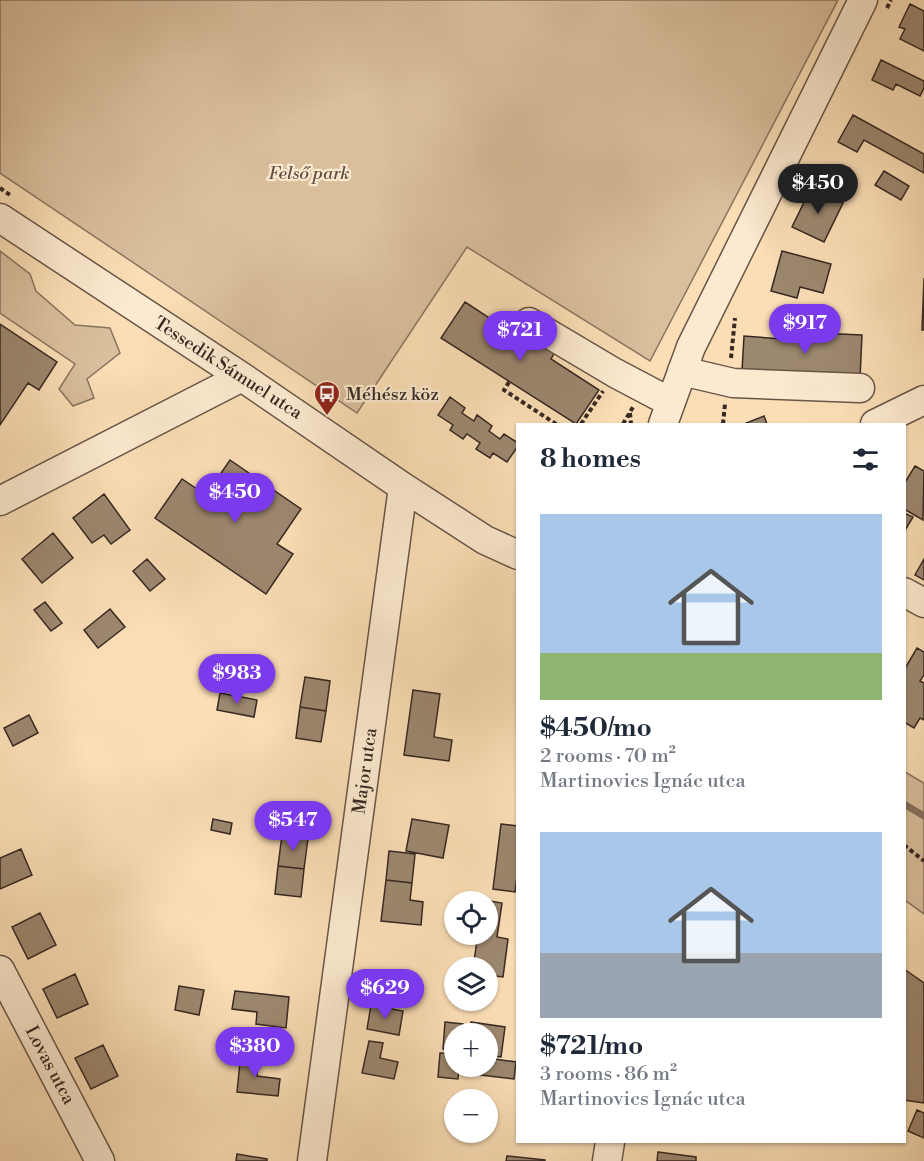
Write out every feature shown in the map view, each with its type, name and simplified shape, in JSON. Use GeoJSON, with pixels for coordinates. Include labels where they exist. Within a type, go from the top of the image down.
{"type":"FeatureCollection","features":[{"type":"Feature","properties":{"kind":"street"},"geometry":{"type":"LineString","coordinates":[[529,322],[615,373],[666,413],[691,347],[874,5]]}},
{"type":"Feature","properties":{"kind":"street","name":"Tessedik Sámuel utca"},"geometry":{"type":"LineString","coordinates":[[0,218],[242,377],[403,487],[485,540],[516,554]]}},
{"type":"Feature","properties":{"kind":"street"},"geometry":{"type":"LineString","coordinates":[[682,371],[728,382],[860,388]]}},
{"type":"Feature","properties":{"kind":"street"},"geometry":{"type":"LineString","coordinates":[[1,499],[242,377]]}},
{"type":"Feature","properties":{"kind":"street"},"geometry":{"type":"LineString","coordinates":[[877,423],[924,400]]}},
{"type":"Feature","properties":{"kind":"street","name":"Major utca"},"geometry":{"type":"LineString","coordinates":[[312,1161],[403,487]]}},
{"type":"Feature","properties":{"kind":"street"},"geometry":{"type":"LineString","coordinates":[[906,593],[924,603]]}},
{"type":"Feature","properties":{"kind":"street","name":"Lovas utca"},"geometry":{"type":"LineString","coordinates":[[0,970],[100,1161]]}},
{"type":"Feature","properties":{"kind":"street"},"geometry":{"type":"LineString","coordinates":[[608,1161],[610,1143]]}},
{"type":"Feature","properties":{"kind":"path"},"geometry":{"type":"LineString","coordinates":[[874,5],[891,0]]}},
{"type":"Feature","properties":{"kind":"path"},"geometry":{"type":"LineString","coordinates":[[723,423],[735,313]]}},
{"type":"Feature","properties":{"kind":"path"},"geometry":{"type":"LineString","coordinates":[[582,423],[615,373]]}},
{"type":"Feature","properties":{"kind":"path"},"geometry":{"type":"LineString","coordinates":[[509,382],[504,390],[554,423]]}},
{"type":"Feature","properties":{"kind":"path"},"geometry":{"type":"LineString","coordinates":[[630,412],[631,423]]}},
{"type":"Feature","properties":{"kind":"path"},"geometry":{"type":"LineString","coordinates":[[906,847],[924,861]]}},
{"type":"Feature","properties":{"kind":"green space","name":"Felső park"},"geometry":{"type":"Polygon","coordinates":[[[0,0],[838,0],[650,361],[467,247],[357,413],[0,173],[0,0]]]}},
{"type":"Feature","properties":{"kind":"green space"},"geometry":{"type":"Polygon","coordinates":[[[0,251],[30,274],[36,291],[75,325],[110,328],[120,353],[87,379],[94,398],[73,406],[59,389],[75,364],[0,313],[0,251]]]}},
{"type":"Feature","properties":{"kind":"green space"},"geometry":{"type":"Polygon","coordinates":[[[906,773],[924,783],[924,914],[906,901],[906,773]]]}},
{"type":"Feature","properties":{"kind":"building"},"geometry":{"type":"Polygon","coordinates":[[[910,4],[924,11],[924,51],[900,39],[905,29],[899,27],[910,4]]]}},
{"type":"Feature","properties":{"kind":"building"},"geometry":{"type":"Polygon","coordinates":[[[881,60],[924,81],[924,88],[920,96],[896,84],[893,90],[872,80],[881,60]]]}},
{"type":"Feature","properties":{"kind":"building"},"geometry":{"type":"Polygon","coordinates":[[[853,115],[924,154],[924,173],[864,140],[857,152],[838,142],[853,115]]]}},
{"type":"Feature","properties":{"kind":"building"},"geometry":{"type":"Polygon","coordinates":[[[884,171],[909,186],[901,200],[875,185],[884,171]]]}},
{"type":"Feature","properties":{"kind":"building"},"geometry":{"type":"Polygon","coordinates":[[[811,188],[843,203],[824,242],[792,227],[811,188]]]}},
{"type":"Feature","properties":{"kind":"building"},"geometry":{"type":"Polygon","coordinates":[[[782,251],[831,264],[823,293],[800,287],[797,298],[771,291],[782,251]]]}},
{"type":"Feature","properties":{"kind":"building"},"geometry":{"type":"Polygon","coordinates":[[[924,278],[924,330],[922,330],[924,278]]]}},
{"type":"Feature","properties":{"kind":"building"},"geometry":{"type":"Polygon","coordinates":[[[465,302],[515,335],[519,329],[555,352],[551,359],[599,390],[577,423],[574,423],[441,338],[465,302]]]}},
{"type":"Feature","properties":{"kind":"building"},"geometry":{"type":"Polygon","coordinates":[[[0,324],[57,362],[39,390],[28,383],[0,425],[0,324]]]}},
{"type":"Feature","properties":{"kind":"building"},"geometry":{"type":"Polygon","coordinates":[[[796,332],[862,335],[860,378],[742,371],[744,336],[796,340],[796,332]]]}},
{"type":"Feature","properties":{"kind":"building"},"geometry":{"type":"Polygon","coordinates":[[[450,397],[465,408],[462,413],[474,421],[477,415],[492,426],[489,431],[500,439],[504,434],[516,442],[516,449],[507,462],[493,453],[490,458],[476,449],[480,443],[467,434],[463,439],[450,430],[453,425],[438,415],[450,397]]]}},
{"type":"Feature","properties":{"kind":"building"},"geometry":{"type":"Polygon","coordinates":[[[764,416],[767,423],[746,423],[764,416]]]}},
{"type":"Feature","properties":{"kind":"building"},"geometry":{"type":"Polygon","coordinates":[[[230,460],[301,509],[277,544],[293,554],[266,594],[155,518],[182,479],[206,495],[230,460]]]}},
{"type":"Feature","properties":{"kind":"building"},"geometry":{"type":"Polygon","coordinates":[[[915,466],[924,471],[923,520],[906,510],[906,481],[915,466]]]}},
{"type":"Feature","properties":{"kind":"building"},"geometry":{"type":"Polygon","coordinates":[[[104,494],[130,530],[111,544],[104,535],[92,543],[73,518],[104,494]]]}},
{"type":"Feature","properties":{"kind":"building"},"geometry":{"type":"Polygon","coordinates":[[[906,514],[913,517],[906,529],[906,514]]]}},
{"type":"Feature","properties":{"kind":"building"},"geometry":{"type":"Polygon","coordinates":[[[53,533],[73,558],[42,583],[22,559],[53,533]]]}},
{"type":"Feature","properties":{"kind":"building"},"geometry":{"type":"Polygon","coordinates":[[[147,559],[165,579],[150,591],[133,571],[147,559]]]}},
{"type":"Feature","properties":{"kind":"building"},"geometry":{"type":"Polygon","coordinates":[[[924,559],[924,580],[915,575],[924,559]]]}},
{"type":"Feature","properties":{"kind":"building"},"geometry":{"type":"Polygon","coordinates":[[[45,602],[62,623],[51,631],[34,610],[45,602]]]}},
{"type":"Feature","properties":{"kind":"building"},"geometry":{"type":"Polygon","coordinates":[[[110,609],[125,627],[98,648],[84,630],[110,609]]]}},
{"type":"Feature","properties":{"kind":"building"},"geometry":{"type":"Polygon","coordinates":[[[917,648],[924,652],[924,675],[920,681],[924,683],[924,720],[920,718],[914,728],[906,723],[906,667],[917,648]]]}},
{"type":"Feature","properties":{"kind":"building"},"geometry":{"type":"Polygon","coordinates":[[[305,677],[330,681],[326,711],[300,707],[305,677]]]}},
{"type":"Feature","properties":{"kind":"building"},"geometry":{"type":"Polygon","coordinates":[[[413,690],[440,694],[434,737],[452,740],[449,761],[404,755],[413,690]]]}},
{"type":"Feature","properties":{"kind":"building"},"geometry":{"type":"Polygon","coordinates":[[[220,693],[257,700],[254,717],[217,710],[220,693]]]}},
{"type":"Feature","properties":{"kind":"building"},"geometry":{"type":"Polygon","coordinates":[[[300,707],[326,711],[321,742],[296,738],[300,707]]]}},
{"type":"Feature","properties":{"kind":"building"},"geometry":{"type":"Polygon","coordinates":[[[29,715],[38,733],[13,746],[4,728],[29,715]]]}},
{"type":"Feature","properties":{"kind":"building"},"geometry":{"type":"Polygon","coordinates":[[[213,819],[232,823],[230,834],[211,830],[213,819]]]}},
{"type":"Feature","properties":{"kind":"building"},"geometry":{"type":"Polygon","coordinates":[[[412,819],[449,825],[443,858],[406,851],[412,819]]]}},
{"type":"Feature","properties":{"kind":"building"},"geometry":{"type":"Polygon","coordinates":[[[501,824],[516,826],[515,892],[493,889],[501,824]]]}},
{"type":"Feature","properties":{"kind":"building"},"geometry":{"type":"Polygon","coordinates":[[[282,835],[308,838],[304,869],[278,866],[282,835]]]}},
{"type":"Feature","properties":{"kind":"building"},"geometry":{"type":"Polygon","coordinates":[[[21,849],[32,875],[0,889],[0,858],[21,849]]]}},
{"type":"Feature","properties":{"kind":"building"},"geometry":{"type":"Polygon","coordinates":[[[389,851],[415,854],[412,883],[386,880],[389,851]]]}},
{"type":"Feature","properties":{"kind":"building"},"geometry":{"type":"Polygon","coordinates":[[[278,866],[304,869],[301,897],[275,894],[278,866]]]}},
{"type":"Feature","properties":{"kind":"building"},"geometry":{"type":"Polygon","coordinates":[[[386,880],[412,883],[410,900],[423,902],[421,925],[381,921],[386,880]]]}},
{"type":"Feature","properties":{"kind":"building"},"geometry":{"type":"Polygon","coordinates":[[[498,902],[502,903],[498,930],[498,902]]]}},
{"type":"Feature","properties":{"kind":"building"},"geometry":{"type":"Polygon","coordinates":[[[40,913],[56,945],[28,959],[12,927],[40,913]]]}},
{"type":"Feature","properties":{"kind":"building"},"geometry":{"type":"Polygon","coordinates":[[[498,937],[508,939],[503,977],[498,976],[498,957],[475,957],[476,945],[498,945],[498,937]]]}},
{"type":"Feature","properties":{"kind":"building"},"geometry":{"type":"Polygon","coordinates":[[[906,970],[924,983],[924,1103],[906,1100],[906,970]]]}},
{"type":"Feature","properties":{"kind":"building"},"geometry":{"type":"Polygon","coordinates":[[[75,974],[88,1004],[57,1018],[43,989],[75,974]]]}},
{"type":"Feature","properties":{"kind":"building"},"geometry":{"type":"Polygon","coordinates":[[[179,986],[204,990],[199,1015],[175,1010],[179,986]]]}},
{"type":"Feature","properties":{"kind":"building"},"geometry":{"type":"Polygon","coordinates":[[[235,991],[289,997],[286,1028],[256,1024],[257,1012],[232,1009],[235,991]]]}},
{"type":"Feature","properties":{"kind":"building"},"geometry":{"type":"Polygon","coordinates":[[[371,1005],[403,1011],[399,1035],[367,1029],[371,1005]]]}},
{"type":"Feature","properties":{"kind":"building"},"geometry":{"type":"Polygon","coordinates":[[[498,1026],[505,1027],[501,1057],[498,1057],[498,1026]]]}},
{"type":"Feature","properties":{"kind":"building"},"geometry":{"type":"Polygon","coordinates":[[[369,1041],[383,1043],[380,1058],[398,1062],[394,1079],[362,1073],[369,1041]]]}},
{"type":"Feature","properties":{"kind":"building"},"geometry":{"type":"Polygon","coordinates":[[[103,1045],[118,1076],[91,1089],[75,1058],[103,1045]]]}},
{"type":"Feature","properties":{"kind":"building"},"geometry":{"type":"Polygon","coordinates":[[[241,1052],[259,1054],[257,1076],[280,1079],[278,1096],[237,1092],[241,1052]]]}},
{"type":"Feature","properties":{"kind":"building"},"geometry":{"type":"Polygon","coordinates":[[[440,1053],[444,1053],[444,1077],[458,1077],[458,1079],[438,1077],[440,1053]]]}},
{"type":"Feature","properties":{"kind":"building"},"geometry":{"type":"Polygon","coordinates":[[[498,1059],[516,1062],[514,1079],[497,1077],[498,1059]]]}},
{"type":"Feature","properties":{"kind":"building"},"geometry":{"type":"Polygon","coordinates":[[[917,1110],[924,1113],[924,1138],[908,1131],[917,1110]]]}},
{"type":"Feature","properties":{"kind":"building"},"geometry":{"type":"Polygon","coordinates":[[[658,1152],[696,1157],[696,1161],[657,1161],[658,1152]]]}},
{"type":"Feature","properties":{"kind":"building"},"geometry":{"type":"Polygon","coordinates":[[[237,1154],[267,1159],[267,1161],[236,1161],[237,1154]]]}},
{"type":"Feature","properties":{"kind":"building"},"geometry":{"type":"Polygon","coordinates":[[[507,1156],[545,1160],[545,1161],[506,1161],[507,1156]]]}},
{"type":"Feature","properties":{"kind":"waterway"},"geometry":{"type":"LineString","coordinates":[[906,805],[924,816]]}},
{"type":"Feature","properties":{"kind":"place","name":"Méhész köz"},"geometry":{"type":"Point","coordinates":[327,417]}}]}
